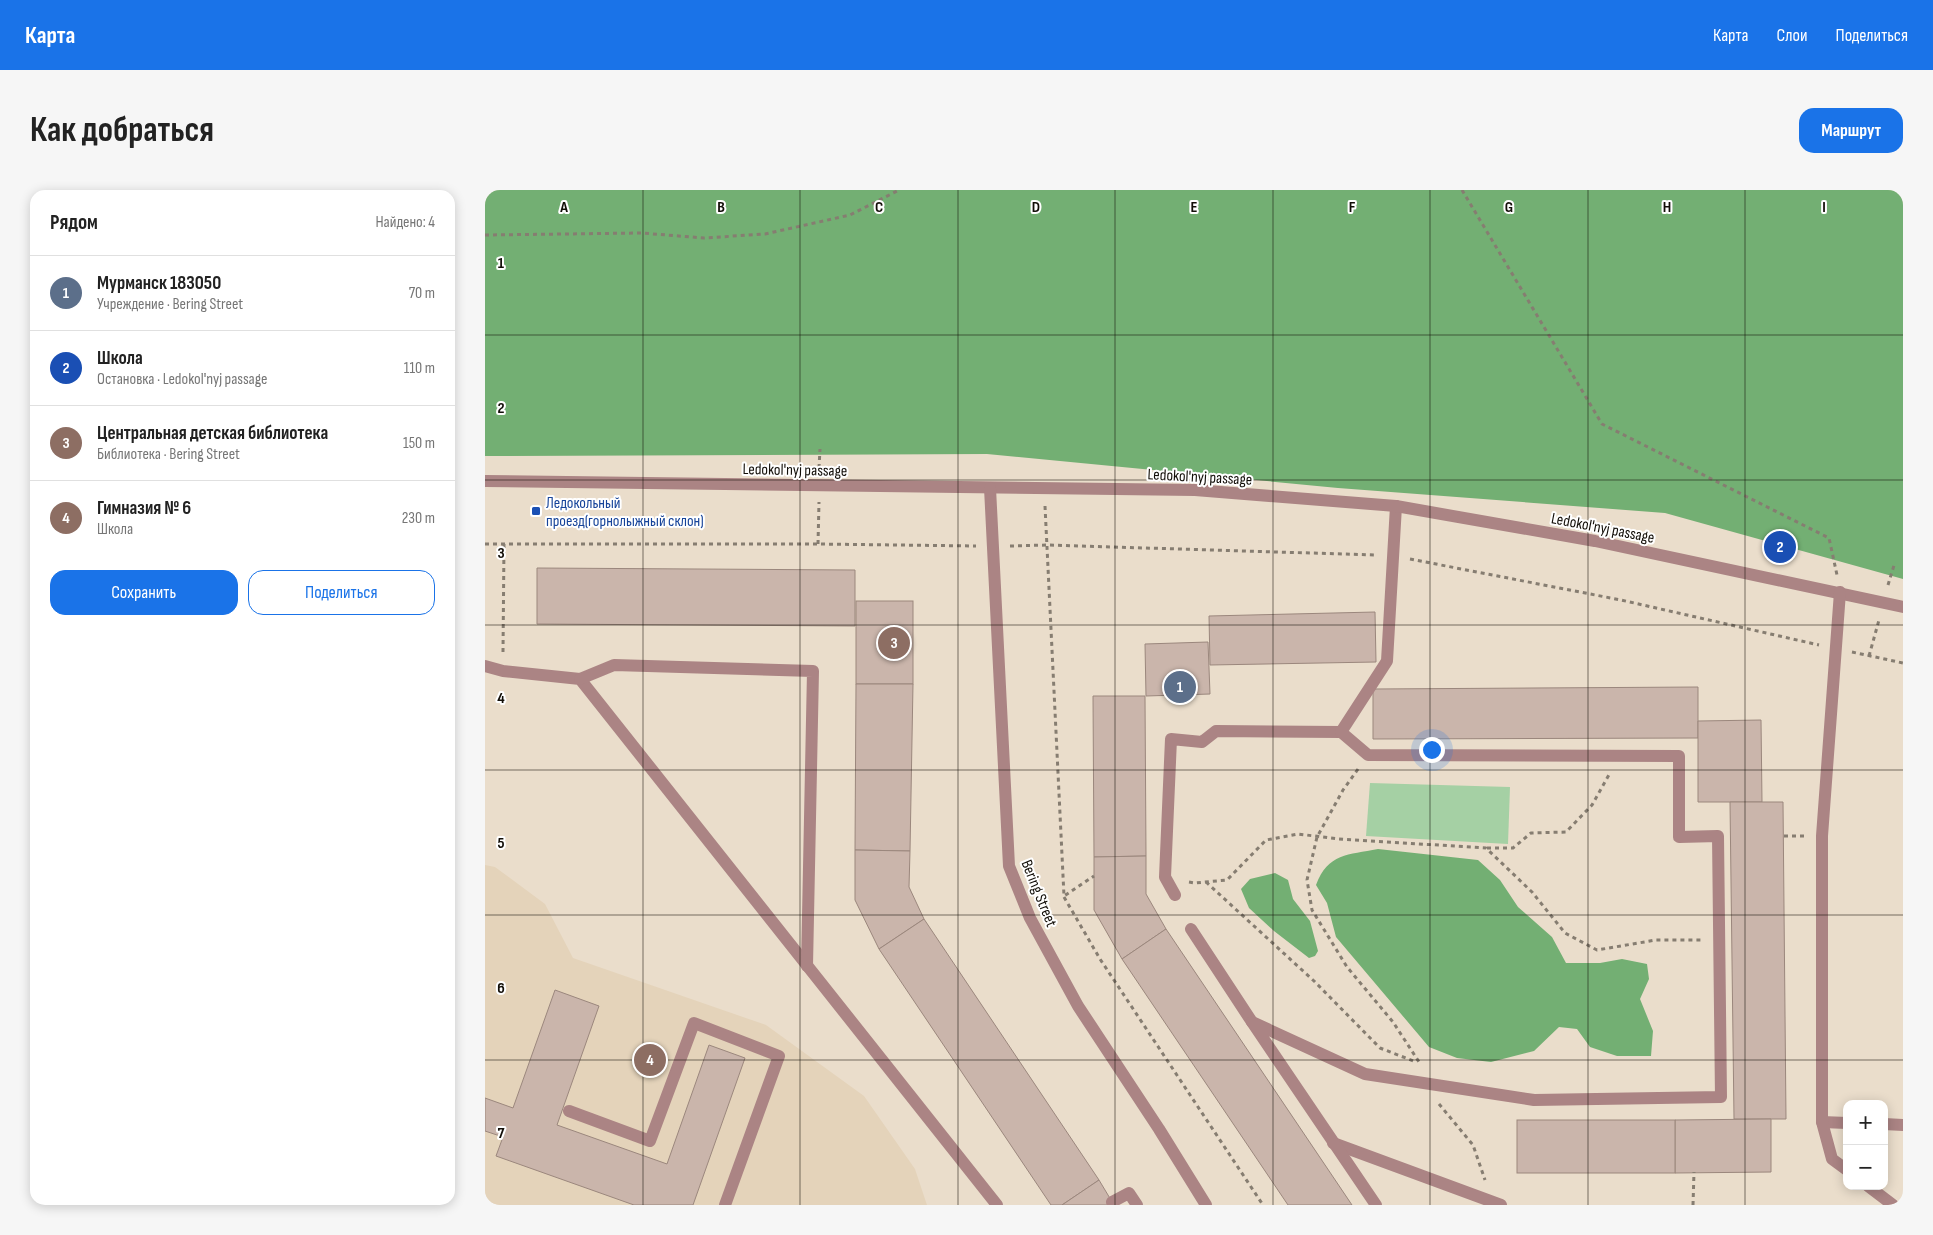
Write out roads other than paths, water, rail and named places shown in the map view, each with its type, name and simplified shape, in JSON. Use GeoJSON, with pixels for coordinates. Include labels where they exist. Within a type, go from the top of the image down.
{"type":"FeatureCollection","features":[{"type":"Feature","properties":{"kind":"street","name":"Ledokol'nyj passage"},"geometry":{"type":"LineString","coordinates":[[485,481],[1195,490],[1396,506],[1595,541],[1903,607]]}},
{"type":"Feature","properties":{"kind":"street","name":"Bering Street"},"geometry":{"type":"LineString","coordinates":[[990,488],[1009,866],[1030,918],[1078,1006],[1159,1129],[1206,1205]]}},
{"type":"Feature","properties":{"kind":"street"},"geometry":{"type":"LineString","coordinates":[[1341,732],[1387,661],[1396,506]]}},
{"type":"Feature","properties":{"kind":"street"},"geometry":{"type":"LineString","coordinates":[[1840,592],[1823,836],[1822,1122],[1832,1159],[1843,1167]]}},
{"type":"Feature","properties":{"kind":"street"},"geometry":{"type":"LineString","coordinates":[[485,666],[503,671],[580,679],[614,665],[813,671],[807,966]]}},
{"type":"Feature","properties":{"kind":"street"},"geometry":{"type":"LineString","coordinates":[[580,679],[997,1205]]}},
{"type":"Feature","properties":{"kind":"street"},"geometry":{"type":"LineString","coordinates":[[1175,895],[1165,877],[1171,739],[1202,742],[1216,731],[1341,732],[1368,755],[1679,756],[1679,837],[1718,836],[1721,1097],[1534,1100],[1365,1074],[1252,1022]]}},
{"type":"Feature","properties":{"kind":"street"},"geometry":{"type":"LineString","coordinates":[[1191,929],[1376,1205]]}},
{"type":"Feature","properties":{"kind":"street"},"geometry":{"type":"LineString","coordinates":[[569,1111],[650,1140],[694,1023],[779,1056],[725,1205]]}},
{"type":"Feature","properties":{"kind":"street"},"geometry":{"type":"LineString","coordinates":[[1822,1122],[1843,1123]]}},
{"type":"Feature","properties":{"kind":"street"},"geometry":{"type":"LineString","coordinates":[[1888,1124],[1903,1125]]}},
{"type":"Feature","properties":{"kind":"street"},"geometry":{"type":"LineString","coordinates":[[1333,1143],[1496,1204]]}},
{"type":"Feature","properties":{"kind":"street"},"geometry":{"type":"LineString","coordinates":[[1873,1190],[1893,1205]]}},
{"type":"Feature","properties":{"kind":"street"},"geometry":{"type":"LineString","coordinates":[[1112,1202],[1129,1193],[1137,1205]]}},
{"type":"Feature","properties":{"kind":"place","name":"Ледокольный проезд(горнолыжный склон)"},"geometry":{"type":"Point","coordinates":[536,511]}},
{"type":"Feature","properties":{"kind":"place","name":"Школа"},"geometry":{"type":"Point","coordinates":[1780,547]}},
{"type":"Feature","properties":{"kind":"place","name":"Центральная детская библиотека"},"geometry":{"type":"Point","coordinates":[894,643]}},
{"type":"Feature","properties":{"kind":"place","name":"Мурманск 183050"},"geometry":{"type":"Point","coordinates":[1180,687]}},
{"type":"Feature","properties":{"kind":"place","name":"Гимназия № 6"},"geometry":{"type":"Point","coordinates":[650,1060]}}]}
